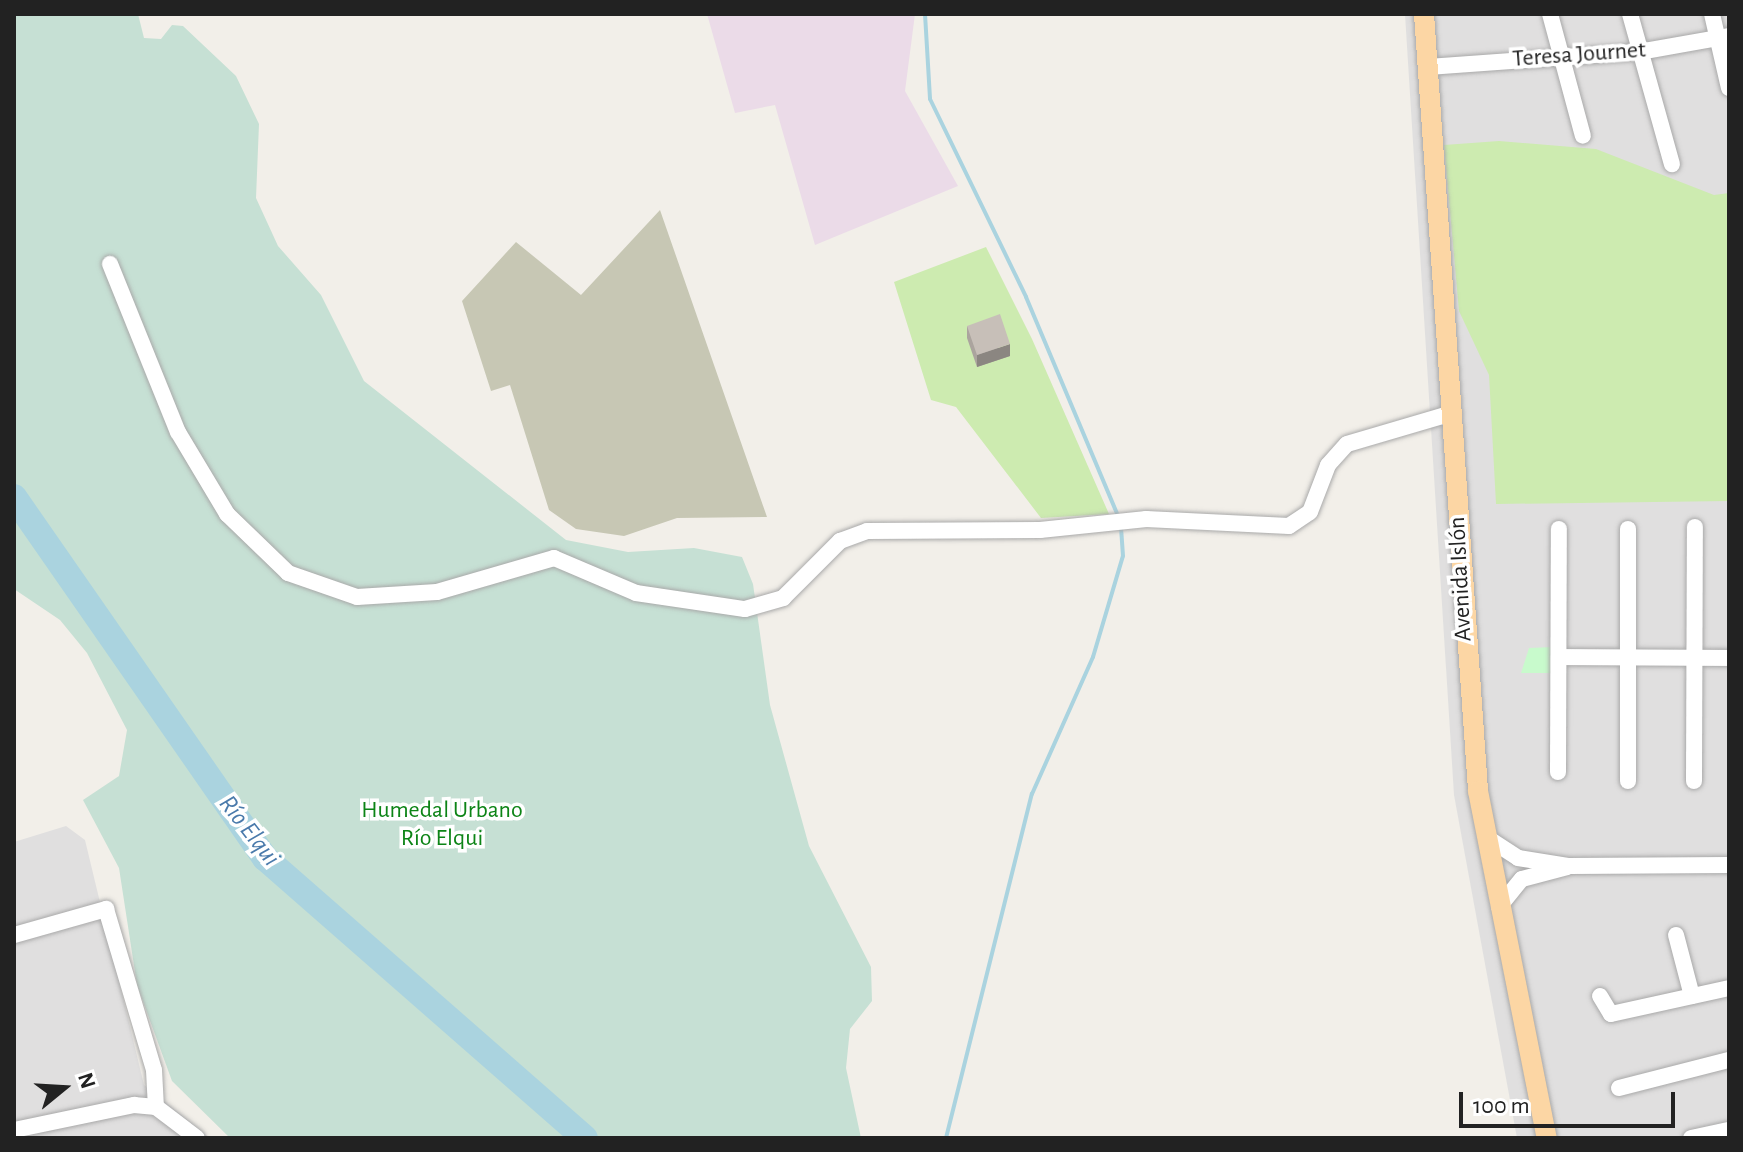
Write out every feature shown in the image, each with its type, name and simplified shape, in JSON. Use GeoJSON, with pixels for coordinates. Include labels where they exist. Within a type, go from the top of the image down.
{"type":"FeatureCollection","features":[{"type":"Feature","properties":{"kind":"main road","name":"Avenida Islón"},"geometry":{"type":"LineString","coordinates":[[1424,14],[1452,413],[1463,639],[1486,837],[1547,1138]]}},
{"type":"Feature","properties":{"kind":"street"},"geometry":{"type":"LineString","coordinates":[[1550,14],[1583,136]]}},
{"type":"Feature","properties":{"kind":"street"},"geometry":{"type":"LineString","coordinates":[[1630,14],[1672,164]]}},
{"type":"Feature","properties":{"kind":"street"},"geometry":{"type":"LineString","coordinates":[[1712,14],[1723,37],[1729,88]]}},
{"type":"Feature","properties":{"kind":"street","name":"Teresa Journet"},"geometry":{"type":"LineString","coordinates":[[1428,67],[1560,55],[1639,52],[1723,37]]}},
{"type":"Feature","properties":{"kind":"street"},"geometry":{"type":"LineString","coordinates":[[110,264],[208,486],[261,553],[328,591],[371,597],[437,592],[554,558],[647,596],[755,608],[783,598],[857,533],[1040,530],[1121,520],[1295,524],[1310,512],[1328,465],[1347,444],[1452,413]]}},
{"type":"Feature","properties":{"kind":"street"},"geometry":{"type":"LineString","coordinates":[[1694,781],[1695,527]]}},
{"type":"Feature","properties":{"kind":"street"},"geometry":{"type":"LineString","coordinates":[[1558,772],[1559,529]]}},
{"type":"Feature","properties":{"kind":"street"},"geometry":{"type":"LineString","coordinates":[[1628,529],[1628,781]]}},
{"type":"Feature","properties":{"kind":"street"},"geometry":{"type":"LineString","coordinates":[[1559,657],[1729,658]]}},
{"type":"Feature","properties":{"kind":"street"},"geometry":{"type":"LineString","coordinates":[[1486,837],[1518,858],[1569,866],[1729,865]]}},
{"type":"Feature","properties":{"kind":"street"},"geometry":{"type":"LineString","coordinates":[[1499,907],[1522,879],[1569,866]]}},
{"type":"Feature","properties":{"kind":"street"},"geometry":{"type":"LineString","coordinates":[[14,935],[106,909],[154,1070],[156,1107]]}},
{"type":"Feature","properties":{"kind":"street"},"geometry":{"type":"LineString","coordinates":[[1676,935],[1692,996]]}},
{"type":"Feature","properties":{"kind":"street"},"geometry":{"type":"LineString","coordinates":[[1600,996],[1611,1014],[1729,988]]}},
{"type":"Feature","properties":{"kind":"street"},"geometry":{"type":"LineString","coordinates":[[1619,1088],[1729,1060]]}},
{"type":"Feature","properties":{"kind":"street"},"geometry":{"type":"LineString","coordinates":[[14,1130],[99,1107],[156,1107],[197,1138]]}},
{"type":"Feature","properties":{"kind":"street"},"geometry":{"type":"LineString","coordinates":[[1691,1138],[1729,1130]]}},
{"type":"Feature","properties":{"kind":"shaded area"},"geometry":{"type":"Polygon","coordinates":[[[707,14],[915,14],[905,91],[958,186],[815,245],[775,105],[735,113],[707,14]]]}},
{"type":"Feature","properties":{"kind":"shaded area"},"geometry":{"type":"Polygon","coordinates":[[[1405,14],[1729,14],[1729,1138],[1517,1138],[1454,795],[1405,14]]]}},
{"type":"Feature","properties":{"kind":"shaded area"},"geometry":{"type":"Polygon","coordinates":[[[660,210],[767,517],[677,518],[624,536],[576,529],[549,510],[510,385],[491,391],[462,301],[516,242],[581,295],[660,210]]]}},
{"type":"Feature","properties":{"kind":"shaded area"},"geometry":{"type":"Polygon","coordinates":[[[66,826],[85,840],[144,1085],[210,1138],[14,1138],[14,842],[66,826]]]}},
{"type":"Feature","properties":{"kind":"green space","name":"Humedal Urbano Río Elqui"},"geometry":{"type":"Polygon","coordinates":[[[14,14],[138,14],[144,38],[161,39],[172,25],[183,26],[236,76],[259,124],[256,198],[278,246],[321,295],[364,381],[566,540],[628,552],[694,548],[742,557],[753,584],[770,705],[809,846],[871,967],[872,1001],[850,1029],[846,1068],[861,1138],[230,1138],[172,1081],[137,985],[119,868],[83,800],[119,776],[127,730],[87,653],[60,620],[14,589],[14,14]]]}},
{"type":"Feature","properties":{"kind":"green space"},"geometry":{"type":"Polygon","coordinates":[[[1499,141],[1596,149],[1714,195],[1729,193],[1729,501],[1496,504],[1489,375],[1459,311],[1444,145],[1499,141]]]}},
{"type":"Feature","properties":{"kind":"green space"},"geometry":{"type":"Polygon","coordinates":[[[986,247],[1032,339],[1109,514],[1041,518],[956,407],[931,400],[894,282],[986,247]]]}},
{"type":"Feature","properties":{"kind":"green space"},"geometry":{"type":"Polygon","coordinates":[[[1553,647],[1552,673],[1521,673],[1529,648],[1553,647]]]}},
{"type":"Feature","properties":{"kind":"building"},"geometry":{"type":"Polygon","coordinates":[[[1000,314],[1010,344],[977,355],[967,326],[1000,314]]]}},
{"type":"Feature","properties":{"kind":"waterway"},"geometry":{"type":"LineString","coordinates":[[925,14],[930,99],[1026,297],[1118,516]]}},
{"type":"Feature","properties":{"kind":"waterway","name":"Río Elqui"},"geometry":{"type":"LineString","coordinates":[[14,497],[265,858],[585,1138]]}},
{"type":"Feature","properties":{"kind":"waterway"},"geometry":{"type":"LineString","coordinates":[[946,1138],[1032,794],[1093,657],[1123,556],[1121,525]]}}]}
